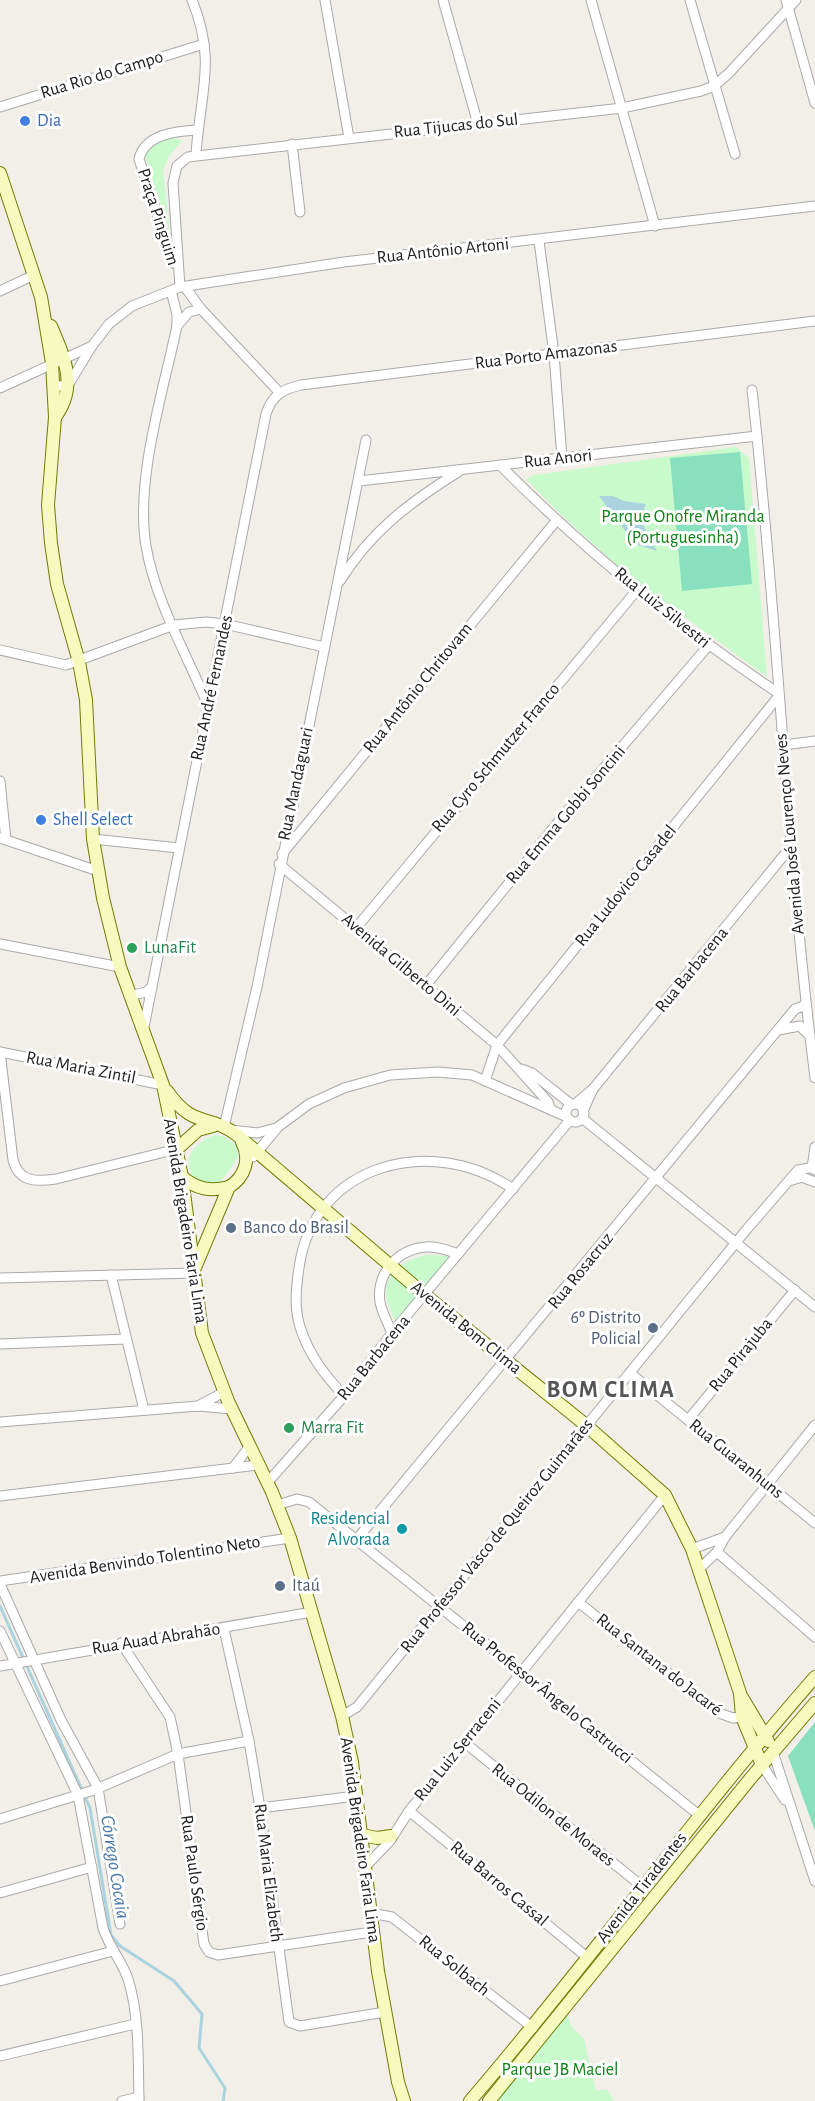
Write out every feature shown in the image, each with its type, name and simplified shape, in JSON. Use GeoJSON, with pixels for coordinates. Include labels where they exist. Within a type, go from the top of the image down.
{"type":"FeatureCollection","features":[{"type":"Feature","properties":{"kind":"main road"},"geometry":{"type":"LineString","coordinates":[[0,173],[34,275],[58,360],[68,367],[61,386]]}},
{"type":"Feature","properties":{"kind":"main road","name":"Avenida Brigadeiro Faria Lima"},"geometry":{"type":"LineString","coordinates":[[61,386],[61,409],[55,417],[48,505],[51,543],[65,619],[79,662],[86,700],[93,839],[98,871],[120,967],[163,1085],[182,1177],[202,1333],[224,1392],[277,1504],[290,1538],[342,1716],[362,1835],[372,1932],[398,2082],[404,2101]]}},
{"type":"Feature","properties":{"kind":"main road","name":"Avenida Bom Clima"},"geometry":{"type":"LineString","coordinates":[[163,1085],[184,1112],[224,1127],[242,1141],[425,1295],[587,1426],[665,1495],[692,1549],[740,1693],[773,1752]]}},
{"type":"Feature","properties":{"kind":"main road"},"geometry":{"type":"LineString","coordinates":[[177,1149],[198,1130],[224,1127]]}},
{"type":"Feature","properties":{"kind":"main road"},"geometry":{"type":"LineString","coordinates":[[194,1271],[229,1187],[239,1179],[246,1166],[247,1154],[242,1141]]}},
{"type":"Feature","properties":{"kind":"main road"},"geometry":{"type":"LineString","coordinates":[[246,1166],[256,1163],[270,1164]]}},
{"type":"Feature","properties":{"kind":"main road"},"geometry":{"type":"LineString","coordinates":[[182,1177],[199,1188],[209,1190],[229,1187]]}},
{"type":"Feature","properties":{"kind":"main road","name":"Avenida Tiradentes"},"geometry":{"type":"LineString","coordinates":[[470,2101],[532,2028],[699,1815],[815,1677]]}},
{"type":"Feature","properties":{"kind":"main road","name":"Avenida Bom Clima"},"geometry":{"type":"LineString","coordinates":[[740,1693],[742,1717],[762,1765]]}},
{"type":"Feature","properties":{"kind":"main road","name":"Avenida Tiradentes"},"geometry":{"type":"LineString","coordinates":[[489,2101],[815,1703]]}},
{"type":"Feature","properties":{"kind":"main road"},"geometry":{"type":"LineString","coordinates":[[362,1835],[377,1838],[391,1836]]}},
{"type":"Feature","properties":{"kind":"main road","name":"Avenida Brigadeiro Faria Lima"},"geometry":{"type":"LineString","coordinates":[[398,2082],[398,2101]]}},
{"type":"Feature","properties":{"kind":"street"},"geometry":{"type":"LineString","coordinates":[[192,0],[204,44],[207,73],[196,154],[177,166],[173,183],[179,288],[177,326],[147,471],[143,521],[152,571],[207,703]]}},
{"type":"Feature","properties":{"kind":"street"},"geometry":{"type":"LineString","coordinates":[[325,0],[349,138]]}},
{"type":"Feature","properties":{"kind":"street"},"geometry":{"type":"LineString","coordinates":[[443,0],[478,124]]}},
{"type":"Feature","properties":{"kind":"street"},"geometry":{"type":"LineString","coordinates":[[591,0],[655,226]]}},
{"type":"Feature","properties":{"kind":"street"},"geometry":{"type":"LineString","coordinates":[[690,0],[735,154]]}},
{"type":"Feature","properties":{"kind":"street"},"geometry":{"type":"LineString","coordinates":[[714,86],[787,4],[796,0]]}},
{"type":"Feature","properties":{"kind":"street"},"geometry":{"type":"LineString","coordinates":[[787,4],[815,103]]}},
{"type":"Feature","properties":{"kind":"street","name":"Rua Rio do Campo"},"geometry":{"type":"LineString","coordinates":[[0,107],[204,44]]}},
{"type":"Feature","properties":{"kind":"street","name":"Rua Tijucas do Sul"},"geometry":{"type":"LineString","coordinates":[[196,154],[622,108],[701,91],[714,86]]}},
{"type":"Feature","properties":{"kind":"street","name":"Praça Pinguim"},"geometry":{"type":"LineString","coordinates":[[177,274],[139,159],[144,148],[156,138],[182,130],[198,130]]}},
{"type":"Feature","properties":{"kind":"street"},"geometry":{"type":"LineString","coordinates":[[292,144],[300,212]]}},
{"type":"Feature","properties":{"kind":"street","name":"Rua Antônio Artoni"},"geometry":{"type":"LineString","coordinates":[[61,386],[109,324],[132,306],[179,288],[344,262],[539,241],[815,206]]}},
{"type":"Feature","properties":{"kind":"street"},"geometry":{"type":"LineString","coordinates":[[539,241],[554,354],[562,458]]}},
{"type":"Feature","properties":{"kind":"street"},"geometry":{"type":"LineString","coordinates":[[0,291],[34,275]]}},
{"type":"Feature","properties":{"kind":"street"},"geometry":{"type":"LineString","coordinates":[[179,288],[279,392]]}},
{"type":"Feature","properties":{"kind":"street"},"geometry":{"type":"LineString","coordinates":[[177,326],[189,312],[201,309]]}},
{"type":"Feature","properties":{"kind":"street","name":"Rua Porto Amazonas"},"geometry":{"type":"LineString","coordinates":[[279,392],[301,385],[815,321]]}},
{"type":"Feature","properties":{"kind":"street","name":"Rua Antônio Artoni"},"geometry":{"type":"LineString","coordinates":[[0,388],[92,346]]}},
{"type":"Feature","properties":{"kind":"street","name":"Avenida José Lourenço Neves"},"geometry":{"type":"LineString","coordinates":[[752,390],[769,553],[778,695],[784,745],[789,849],[815,1078]]}},
{"type":"Feature","properties":{"kind":"street","name":"Rua André Fernandes"},"geometry":{"type":"LineString","coordinates":[[143,1034],[266,414],[269,405],[279,392]]}},
{"type":"Feature","properties":{"kind":"street","name":"Rua Anori"},"geometry":{"type":"LineString","coordinates":[[359,481],[757,436]]}},
{"type":"Feature","properties":{"kind":"street","name":"Rua Mandaguari"},"geometry":{"type":"LineString","coordinates":[[224,1127],[257,987],[280,860],[366,441]]}},
{"type":"Feature","properties":{"kind":"street","name":"Rua Luiz Silvestri"},"geometry":{"type":"LineString","coordinates":[[500,465],[556,521],[637,590],[708,646],[778,695]]}},
{"type":"Feature","properties":{"kind":"street"},"geometry":{"type":"LineString","coordinates":[[337,585],[358,552],[391,519],[462,469]]}},
{"type":"Feature","properties":{"kind":"street","name":"Rua Antônio Chritovam"},"geometry":{"type":"LineString","coordinates":[[280,860],[556,521]]}},
{"type":"Feature","properties":{"kind":"street","name":"Rua Cyro Schmutzer Franco"},"geometry":{"type":"LineString","coordinates":[[356,927],[637,590]]}},
{"type":"Feature","properties":{"kind":"street"},"geometry":{"type":"LineString","coordinates":[[0,650],[60,665],[79,662],[174,625],[199,622],[225,624],[324,647]]}},
{"type":"Feature","properties":{"kind":"street","name":"Rua Emma Gobbi Soncini"},"geometry":{"type":"LineString","coordinates":[[426,985],[562,818],[708,646]]}},
{"type":"Feature","properties":{"kind":"street","name":"Rua Ludovico Casadel"},"geometry":{"type":"LineString","coordinates":[[485,1082],[497,1045],[778,695]]}},
{"type":"Feature","properties":{"kind":"street"},"geometry":{"type":"LineString","coordinates":[[784,745],[815,741]]}},
{"type":"Feature","properties":{"kind":"street"},"geometry":{"type":"LineString","coordinates":[[0,781],[3,839],[98,871]]}},
{"type":"Feature","properties":{"kind":"street"},"geometry":{"type":"LineString","coordinates":[[93,839],[179,848]]}},
{"type":"Feature","properties":{"kind":"street","name":"Rua Barbacena"},"geometry":{"type":"LineString","coordinates":[[267,1483],[344,1396],[392,1333],[513,1189],[569,1119],[566,1111],[593,1089],[789,849]]}},
{"type":"Feature","properties":{"kind":"street","name":"Avenida Gilberto Dini"},"geometry":{"type":"LineString","coordinates":[[280,860],[497,1045],[521,1069],[548,1102],[551,1110]]}},
{"type":"Feature","properties":{"kind":"street"},"geometry":{"type":"LineString","coordinates":[[0,944],[120,967]]}},
{"type":"Feature","properties":{"kind":"street"},"geometry":{"type":"LineString","coordinates":[[129,996],[146,992],[152,987]]}},
{"type":"Feature","properties":{"kind":"street","name":"Rua Rosacruz"},"geometry":{"type":"LineString","coordinates":[[357,1539],[507,1361],[795,1009],[806,1005]]}},
{"type":"Feature","properties":{"kind":"street"},"geometry":{"type":"LineString","coordinates":[[778,1030],[800,1026],[810,1036]]}},
{"type":"Feature","properties":{"kind":"street"},"geometry":{"type":"LineString","coordinates":[[0,1052],[13,1160],[19,1174],[24,1178],[38,1181],[56,1179],[177,1149]]}},
{"type":"Feature","properties":{"kind":"street","name":"Rua Maria Zintil"},"geometry":{"type":"LineString","coordinates":[[0,1052],[163,1085]]}},
{"type":"Feature","properties":{"kind":"street","name":"Avenida Gilberto Dini"},"geometry":{"type":"LineString","coordinates":[[521,1069],[532,1073],[583,1114]]}},
{"type":"Feature","properties":{"kind":"street"},"geometry":{"type":"LineString","coordinates":[[246,1166],[278,1127],[309,1104],[327,1096],[390,1075],[457,1073],[472,1075],[577,1122],[583,1114],[656,1178],[815,1307]]}},
{"type":"Feature","properties":{"kind":"street","name":"Rua Barbacena"},"geometry":{"type":"LineString","coordinates":[[583,1114],[593,1089]]}},
{"type":"Feature","properties":{"kind":"street"},"geometry":{"type":"LineString","coordinates":[[224,1127],[257,1133],[278,1127]]}},
{"type":"Feature","properties":{"kind":"street"},"geometry":{"type":"LineString","coordinates":[[814,1168],[815,1147]]}},
{"type":"Feature","properties":{"kind":"street"},"geometry":{"type":"LineString","coordinates":[[344,1396],[319,1368],[309,1352],[299,1326],[295,1299],[300,1255],[307,1236],[323,1209],[348,1184],[369,1172],[408,1161],[446,1161],[467,1166],[501,1180],[513,1189]]}},
{"type":"Feature","properties":{"kind":"street","name":"Rua Professor Vasco de Queiroz Guimarães"},"geometry":{"type":"LineString","coordinates":[[342,1716],[357,1707],[798,1170],[814,1168]]}},
{"type":"Feature","properties":{"kind":"street"},"geometry":{"type":"LineString","coordinates":[[789,1181],[802,1178],[815,1182]]}},
{"type":"Feature","properties":{"kind":"street"},"geometry":{"type":"LineString","coordinates":[[392,1333],[380,1302],[382,1281],[390,1264],[404,1253],[428,1246],[458,1254]]}},
{"type":"Feature","properties":{"kind":"street"},"geometry":{"type":"LineString","coordinates":[[0,1278],[194,1271]]}},
{"type":"Feature","properties":{"kind":"street"},"geometry":{"type":"LineString","coordinates":[[111,1275],[144,1410]]}},
{"type":"Feature","properties":{"kind":"street","name":"Rua Pirajuba"},"geometry":{"type":"LineString","coordinates":[[688,1419],[795,1290]]}},
{"type":"Feature","properties":{"kind":"street"},"geometry":{"type":"LineString","coordinates":[[0,1344],[126,1339]]}},
{"type":"Feature","properties":{"kind":"street","name":"Rua Guaranhuns"},"geometry":{"type":"LineString","coordinates":[[630,1373],[815,1523]]}},
{"type":"Feature","properties":{"kind":"street"},"geometry":{"type":"LineString","coordinates":[[198,1406],[224,1392]]}},
{"type":"Feature","properties":{"kind":"street"},"geometry":{"type":"LineString","coordinates":[[0,1422],[198,1406],[232,1409]]}},
{"type":"Feature","properties":{"kind":"street"},"geometry":{"type":"LineString","coordinates":[[699,1569],[717,1552],[725,1537],[815,1425]]}},
{"type":"Feature","properties":{"kind":"street"},"geometry":{"type":"LineString","coordinates":[[233,1468],[249,1447]]}},
{"type":"Feature","properties":{"kind":"street"},"geometry":{"type":"LineString","coordinates":[[0,1496],[258,1465]]}},
{"type":"Feature","properties":{"kind":"street","name":"Rua Luiz Serraceni"},"geometry":{"type":"LineString","coordinates":[[366,1866],[380,1854],[409,1811],[665,1495]]}},
{"type":"Feature","properties":{"kind":"street","name":"Rua Professor Ângelo Castrucci"},"geometry":{"type":"LineString","coordinates":[[277,1504],[293,1499],[303,1499],[357,1539],[699,1815]]}},
{"type":"Feature","properties":{"kind":"street"},"geometry":{"type":"LineString","coordinates":[[692,1549],[725,1537]]}},
{"type":"Feature","properties":{"kind":"street","name":"Avenida Benvindo Tolentino Neto"},"geometry":{"type":"LineString","coordinates":[[0,1583],[290,1538]]}},
{"type":"Feature","properties":{"kind":"street"},"geometry":{"type":"LineString","coordinates":[[717,1552],[815,1637]]}},
{"type":"Feature","properties":{"kind":"street"},"geometry":{"type":"LineString","coordinates":[[0,1583],[32,1660],[96,1789],[120,1924]]}},
{"type":"Feature","properties":{"kind":"street","name":"Rua Santana do Jacaré"},"geometry":{"type":"LineString","coordinates":[[578,1602],[719,1713],[733,1718],[742,1717]]}},
{"type":"Feature","properties":{"kind":"street","name":"Rua Auad Abrahão"},"geometry":{"type":"LineString","coordinates":[[0,1666],[121,1643],[224,1629],[312,1612]]}},
{"type":"Feature","properties":{"kind":"street","name":"Rua Maria Elizabeth"},"geometry":{"type":"LineString","coordinates":[[224,1629],[249,1741],[289,2022],[300,2026],[385,2012]]}},
{"type":"Feature","properties":{"kind":"street"},"geometry":{"type":"LineString","coordinates":[[0,1631],[80,1794],[103,1928],[128,1979],[135,2024],[139,2099],[122,2101]]}},
{"type":"Feature","properties":{"kind":"street","name":"Rua Paulo Sérgio"},"geometry":{"type":"LineString","coordinates":[[121,1643],[167,1711],[178,1754],[204,1944],[209,1952],[218,1954],[372,1932]]}},
{"type":"Feature","properties":{"kind":"street"},"geometry":{"type":"LineString","coordinates":[[0,1819],[96,1789],[178,1754],[249,1741]]}},
{"type":"Feature","properties":{"kind":"street","name":"Rua Odilon de Moraes"},"geometry":{"type":"LineString","coordinates":[[464,1742],[643,1887]]}},
{"type":"Feature","properties":{"kind":"street","name":"Avenida Bom Clima"},"geometry":{"type":"LineString","coordinates":[[773,1752],[784,1783],[787,1802],[815,1881]]}},
{"type":"Feature","properties":{"kind":"street","name":"Avenida Bom Clima"},"geometry":{"type":"LineString","coordinates":[[762,1765],[787,1802]]}},
{"type":"Feature","properties":{"kind":"street"},"geometry":{"type":"LineString","coordinates":[[260,1808],[356,1796]]}},
{"type":"Feature","properties":{"kind":"street","name":"Rua Barros Cassal"},"geometry":{"type":"LineString","coordinates":[[409,1811],[588,1958]]}},
{"type":"Feature","properties":{"kind":"street"},"geometry":{"type":"LineString","coordinates":[[0,1893],[92,1867]]}},
{"type":"Feature","properties":{"kind":"street","name":"Rua Solbach"},"geometry":{"type":"LineString","coordinates":[[371,1913],[392,1917],[532,2028]]}},
{"type":"Feature","properties":{"kind":"street"},"geometry":{"type":"LineString","coordinates":[[0,1981],[113,1951]]}},
{"type":"Feature","properties":{"kind":"street"},"geometry":{"type":"LineString","coordinates":[[0,2056],[135,2024]]}},
{"type":"Feature","properties":{"kind":"green space"},"geometry":{"type":"Polygon","coordinates":[[[175,138],[182,141],[169,156],[163,170],[170,233],[144,152],[162,139],[175,138]]]}},
{"type":"Feature","properties":{"kind":"green space","name":"Parque Onofre Miranda (Portuguesinha)"},"geometry":{"type":"Polygon","coordinates":[[[736,447],[749,458],[767,677],[630,577],[559,513],[526,479],[535,475],[736,447]]]}},
{"type":"Feature","properties":{"kind":"green space"},"geometry":{"type":"Polygon","coordinates":[[[740,452],[752,584],[682,591],[670,458],[740,452]]]}},
{"type":"Feature","properties":{"kind":"green space"},"geometry":{"type":"Polygon","coordinates":[[[216,1135],[225,1137],[237,1146],[238,1157],[219,1185],[205,1183],[196,1178],[190,1171],[189,1163],[190,1155],[196,1147],[204,1140],[216,1135]]]}},
{"type":"Feature","properties":{"kind":"green space"},"geometry":{"type":"Polygon","coordinates":[[[427,1255],[452,1256],[396,1321],[389,1309],[386,1297],[389,1278],[403,1263],[427,1255]]]}},
{"type":"Feature","properties":{"kind":"green space"},"geometry":{"type":"Polygon","coordinates":[[[815,1722],[815,1831],[788,1756],[815,1722]]]}},
{"type":"Feature","properties":{"kind":"green space","name":"Parque JB Maciel"},"geometry":{"type":"Polygon","coordinates":[[[567,2012],[571,2026],[584,2039],[596,2091],[607,2089],[614,2101],[496,2101],[567,2012]]]}},
{"type":"Feature","properties":{"kind":"water"},"geometry":{"type":"Polygon","coordinates":[[[599,496],[613,496],[624,501],[646,504],[640,519],[657,551],[635,544],[599,496]]]}},
{"type":"Feature","properties":{"kind":"waterway","name":"Córrego Cocaia"},"geometry":{"type":"LineString","coordinates":[[0,1606],[90,1808],[111,1935],[120,1946],[174,1981],[202,2014],[199,2048],[225,2088],[223,2101]]}},
{"type":"Feature","properties":{"kind":"place","name":"Dia"},"geometry":{"type":"Point","coordinates":[25,121]}},
{"type":"Feature","properties":{"kind":"place","name":"Shell Select"},"geometry":{"type":"Point","coordinates":[41,820]}},
{"type":"Feature","properties":{"kind":"place","name":"LunaFit"},"geometry":{"type":"Point","coordinates":[132,948]}},
{"type":"Feature","properties":{"kind":"place","name":"Banco do Brasil"},"geometry":{"type":"Point","coordinates":[231,1228]}},
{"type":"Feature","properties":{"kind":"place","name":"6º Distrito Policial"},"geometry":{"type":"Point","coordinates":[653,1328]}},
{"type":"Feature","properties":{"kind":"place","name":"Marra Fit"},"geometry":{"type":"Point","coordinates":[289,1428]}},
{"type":"Feature","properties":{"kind":"place","name":"Residencial Alvorada"},"geometry":{"type":"Point","coordinates":[402,1529]}},
{"type":"Feature","properties":{"kind":"place","name":"Itaú"},"geometry":{"type":"Point","coordinates":[280,1586]}},
{"type":"Feature","properties":{"kind":"district","name":"BOM CLIMA"},"geometry":{"type":"Point","coordinates":[611,1390]}}]}
